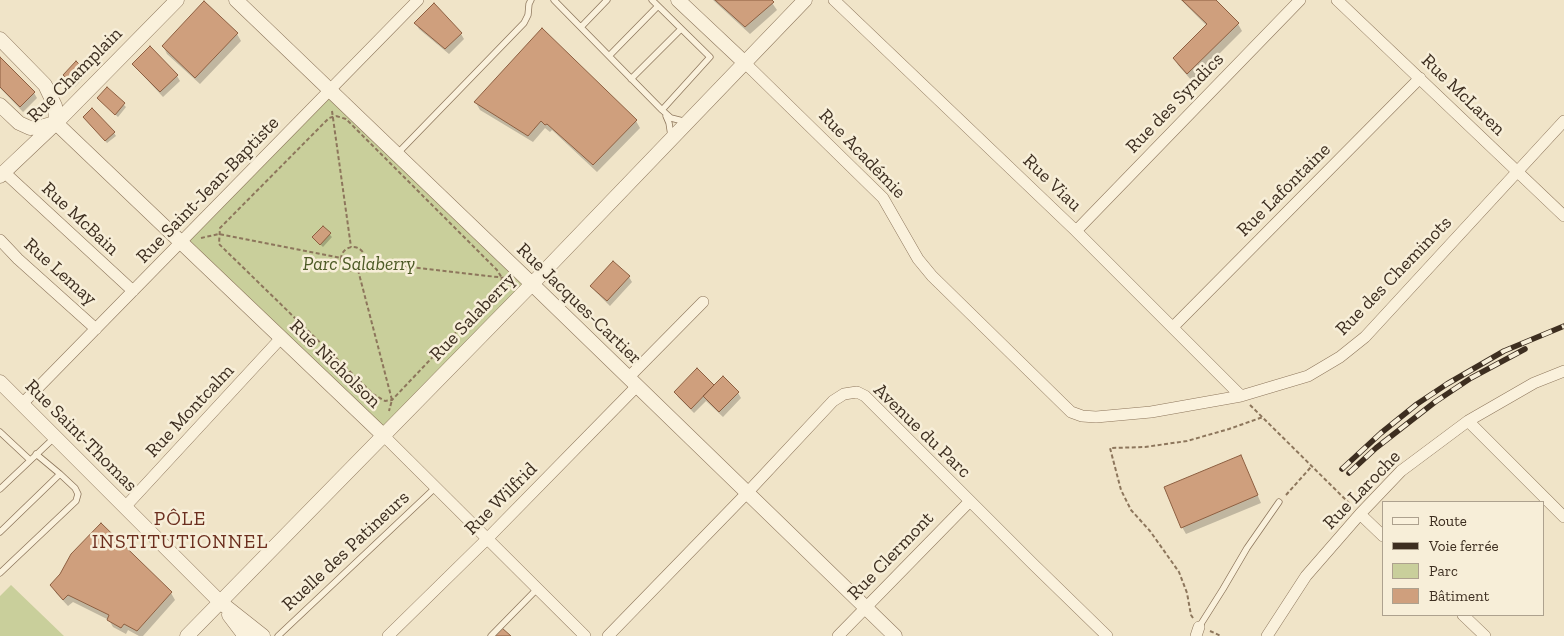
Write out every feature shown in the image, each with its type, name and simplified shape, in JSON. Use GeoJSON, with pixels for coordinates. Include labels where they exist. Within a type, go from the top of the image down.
{"type":"FeatureCollection","features":[{"type":"Feature","properties":{"kind":"street","name":"Rue Champlain"},"geometry":{"type":"LineString","coordinates":[[2,174],[56,123],[176,0]]}},
{"type":"Feature","properties":{"kind":"street","name":"Rue Jacques-Cartier"},"geometry":{"type":"LineString","coordinates":[[236,0],[895,636]]}},
{"type":"Feature","properties":{"kind":"street","name":"Rue Saint-Jean-Baptiste"},"geometry":{"type":"LineString","coordinates":[[22,404],[418,0]]}},
{"type":"Feature","properties":{"kind":"street","name":"Rue Académie"},"geometry":{"type":"LineString","coordinates":[[678,0],[884,198],[918,259],[932,276],[1071,412],[1082,416],[1096,417]]}},
{"type":"Feature","properties":{"kind":"street","name":"Rue Salaberry"},"geometry":{"type":"LineString","coordinates":[[187,636],[532,284],[805,0]]}},
{"type":"Feature","properties":{"kind":"street","name":"Rue Viau"},"geometry":{"type":"LineString","coordinates":[[834,0],[1076,231],[1241,396]]}},
{"type":"Feature","properties":{"kind":"street","name":"Rue des Syndics"},"geometry":{"type":"LineString","coordinates":[[1076,231],[1300,0]]}},
{"type":"Feature","properties":{"kind":"street","name":"Rue McLaren"},"geometry":{"type":"LineString","coordinates":[[1337,0],[1564,216]]}},
{"type":"Feature","properties":{"kind":"street"},"geometry":{"type":"LineString","coordinates":[[0,39],[45,85],[55,106],[56,123],[40,128],[30,128],[19,123],[0,105]]}},
{"type":"Feature","properties":{"kind":"street","name":"Rue Lafontaine"},"geometry":{"type":"LineString","coordinates":[[1173,327],[1420,78]]}},
{"type":"Feature","properties":{"kind":"street","name":"Rue des Cheminots"},"geometry":{"type":"LineString","coordinates":[[1096,417],[1151,412],[1241,396],[1308,376],[1340,357],[1365,337],[1564,121]]}},
{"type":"Feature","properties":{"kind":"street","name":"Rue Nicholson"},"geometry":{"type":"LineString","coordinates":[[56,123],[383,435],[585,636]]}},
{"type":"Feature","properties":{"kind":"street","name":"Rue McBain"},"geometry":{"type":"LineString","coordinates":[[2,174],[133,291]]}},
{"type":"Feature","properties":{"kind":"street","name":"Rue Lemay"},"geometry":{"type":"LineString","coordinates":[[0,240],[18,259],[96,329]]}},
{"type":"Feature","properties":{"kind":"street","name":"Rue Wilfrid"},"geometry":{"type":"LineString","coordinates":[[388,636],[487,539],[633,382],[703,302]]}},
{"type":"Feature","properties":{"kind":"street","name":"Rue Montcalm"},"geometry":{"type":"LineString","coordinates":[[125,507],[281,338]]}},
{"type":"Feature","properties":{"kind":"street","name":"Rue Laroche"},"geometry":{"type":"LineString","coordinates":[[1267,636],[1306,576],[1360,514],[1401,471],[1468,421],[1534,383],[1564,371]]}},
{"type":"Feature","properties":{"kind":"street","name":"Rue Saint-Thomas"},"geometry":{"type":"LineString","coordinates":[[0,382],[220,602],[263,636]]}},
{"type":"Feature","properties":{"kind":"street","name":"Avenue du Parc"},"geometry":{"type":"LineString","coordinates":[[608,636],[747,493],[833,401],[844,394],[857,392],[865,396],[1106,636]]}},
{"type":"Feature","properties":{"kind":"street"},"geometry":{"type":"LineString","coordinates":[[1468,421],[1564,517]]}},
{"type":"Feature","properties":{"kind":"street","name":"Rue Clermont"},"geometry":{"type":"LineString","coordinates":[[838,636],[970,500]]}},
{"type":"Feature","properties":{"kind":"street"},"geometry":{"type":"LineString","coordinates":[[1360,514],[1382,535]]}},
{"type":"Feature","properties":{"kind":"street","name":"Rue Saint-Thomas"},"geometry":{"type":"LineString","coordinates":[[220,602],[245,636]]}},
{"type":"Feature","properties":{"kind":"street"},"geometry":{"type":"LineString","coordinates":[[1464,616],[1485,636]]}},
{"type":"Feature","properties":{"kind":"lane"},"geometry":{"type":"LineString","coordinates":[[397,154],[524,23],[531,0]]}},
{"type":"Feature","properties":{"kind":"lane"},"geometry":{"type":"LineString","coordinates":[[554,0],[662,110],[671,118],[688,122]]}},
{"type":"Feature","properties":{"kind":"lane"},"geometry":{"type":"LineString","coordinates":[[581,28],[607,0]]}},
{"type":"Feature","properties":{"kind":"lane"},"geometry":{"type":"LineString","coordinates":[[652,0],[710,57],[662,110]]}},
{"type":"Feature","properties":{"kind":"lane"},"geometry":{"type":"LineString","coordinates":[[609,56],[658,6]]}},
{"type":"Feature","properties":{"kind":"lane"},"geometry":{"type":"LineString","coordinates":[[631,79],[682,29]]}},
{"type":"Feature","properties":{"kind":"lane"},"geometry":{"type":"LineString","coordinates":[[662,110],[669,123],[671,139]]}},
{"type":"Feature","properties":{"kind":"lane"},"geometry":{"type":"LineString","coordinates":[[0,432],[30,460]]}},
{"type":"Feature","properties":{"kind":"lane"},"geometry":{"type":"LineString","coordinates":[[0,489],[55,437]]}},
{"type":"Feature","properties":{"kind":"lane"},"geometry":{"type":"LineString","coordinates":[[0,573],[76,501],[78,494],[75,488],[36,454]]}},
{"type":"Feature","properties":{"kind":"lane"},"geometry":{"type":"LineString","coordinates":[[0,532],[60,474]]}},
{"type":"Feature","properties":{"kind":"lane","name":"Ruelle des Patineurs"},"geometry":{"type":"LineString","coordinates":[[278,636],[436,487]]}},
{"type":"Feature","properties":{"kind":"lane"},"geometry":{"type":"LineString","coordinates":[[1198,631],[1247,548],[1280,502]]}},
{"type":"Feature","properties":{"kind":"lane"},"geometry":{"type":"LineString","coordinates":[[490,636],[538,589]]}},
{"type":"Feature","properties":{"kind":"path"},"geometry":{"type":"LineString","coordinates":[[383,435],[392,400],[500,286],[502,278],[498,270],[346,119],[336,116],[328,118],[220,228],[219,244],[373,394],[385,401],[392,400]]}},
{"type":"Feature","properties":{"kind":"path"},"geometry":{"type":"LineString","coordinates":[[332,117],[351,247]]}},
{"type":"Feature","properties":{"kind":"path"},"geometry":{"type":"LineString","coordinates":[[219,234],[341,258]]}},
{"type":"Feature","properties":{"kind":"path"},"geometry":{"type":"LineString","coordinates":[[351,247],[362,251],[365,259],[365,262],[358,270],[347,270],[342,265],[341,258],[344,251],[351,247]]}},
{"type":"Feature","properties":{"kind":"path"},"geometry":{"type":"LineString","coordinates":[[365,262],[502,278]]}},
{"type":"Feature","properties":{"kind":"path"},"geometry":{"type":"LineString","coordinates":[[358,270],[392,400]]}},
{"type":"Feature","properties":{"kind":"path"},"geometry":{"type":"LineString","coordinates":[[1241,396],[1360,514]]}},
{"type":"Feature","properties":{"kind":"path"},"geometry":{"type":"LineString","coordinates":[[1198,631],[1191,615],[1187,594],[1179,572],[1150,531],[1131,510],[1121,490],[1110,448],[1145,447],[1187,441],[1263,417]]}},
{"type":"Feature","properties":{"kind":"path"},"geometry":{"type":"LineString","coordinates":[[1280,502],[1311,467]]}},
{"type":"Feature","properties":{"kind":"green space","name":"Parc Salaberry"},"geometry":{"type":"Polygon","coordinates":[[[330,90],[532,284],[383,435],[181,242],[330,90]]]}},
{"type":"Feature","properties":{"kind":"green space"},"geometry":{"type":"Polygon","coordinates":[[[11,585],[64,636],[0,636],[0,596],[11,585]]]}},
{"type":"Feature","properties":{"kind":"building"},"geometry":{"type":"Polygon","coordinates":[[[715,0],[772,0],[774,2],[745,27],[715,0]]]}},
{"type":"Feature","properties":{"kind":"building"},"geometry":{"type":"Polygon","coordinates":[[[1182,0],[1216,0],[1239,23],[1187,74],[1173,58],[1207,24],[1182,0]]]}},
{"type":"Feature","properties":{"kind":"building"},"geometry":{"type":"Polygon","coordinates":[[[204,1],[238,33],[195,78],[162,46],[204,1]]]}},
{"type":"Feature","properties":{"kind":"building"},"geometry":{"type":"Polygon","coordinates":[[[434,3],[462,33],[445,49],[414,23],[434,3]]]}},
{"type":"Feature","properties":{"kind":"building"},"geometry":{"type":"Polygon","coordinates":[[[542,28],[637,120],[593,165],[547,124],[545,125],[541,121],[528,136],[474,102],[542,28]]]}},
{"type":"Feature","properties":{"kind":"building"},"geometry":{"type":"Polygon","coordinates":[[[150,46],[178,75],[160,92],[132,64],[150,46]]]}},
{"type":"Feature","properties":{"kind":"building"},"geometry":{"type":"Polygon","coordinates":[[[0,57],[35,92],[20,107],[0,87],[0,57]]]}},
{"type":"Feature","properties":{"kind":"building"},"geometry":{"type":"Polygon","coordinates":[[[76,61],[85,70],[73,84],[63,75],[76,61]]]}},
{"type":"Feature","properties":{"kind":"building"},"geometry":{"type":"Polygon","coordinates":[[[107,87],[125,103],[115,115],[97,98],[107,87]]]}},
{"type":"Feature","properties":{"kind":"building"},"geometry":{"type":"Polygon","coordinates":[[[92,108],[115,132],[105,141],[83,117],[92,108]]]}},
{"type":"Feature","properties":{"kind":"building"},"geometry":{"type":"Polygon","coordinates":[[[323,226],[331,233],[320,245],[312,237],[323,226]]]}},
{"type":"Feature","properties":{"kind":"building"},"geometry":{"type":"Polygon","coordinates":[[[613,261],[630,276],[607,301],[590,286],[613,261]]]}},
{"type":"Feature","properties":{"kind":"building"},"geometry":{"type":"Polygon","coordinates":[[[697,368],[714,385],[691,409],[674,392],[697,368]]]}},
{"type":"Feature","properties":{"kind":"building"},"geometry":{"type":"Polygon","coordinates":[[[723,376],[739,392],[719,412],[703,396],[723,376]]]}},
{"type":"Feature","properties":{"kind":"building"},"geometry":{"type":"Polygon","coordinates":[[[1241,455],[1258,495],[1181,528],[1164,487],[1241,455]]]}},
{"type":"Feature","properties":{"kind":"building"},"geometry":{"type":"Polygon","coordinates":[[[101,523],[172,592],[137,631],[124,624],[121,628],[107,620],[109,615],[68,595],[63,600],[50,585],[60,574],[71,554],[101,523]]]}},
{"type":"Feature","properties":{"kind":"building"},"geometry":{"type":"Polygon","coordinates":[[[502,628],[511,636],[494,636],[502,628]]]}},
{"type":"Feature","properties":{"kind":"railway"},"geometry":{"type":"LineString","coordinates":[[1342,469],[1381,433],[1417,404],[1447,384],[1504,351],[1564,326]]}},
{"type":"Feature","properties":{"kind":"railway"},"geometry":{"type":"LineString","coordinates":[[1349,473],[1376,448],[1435,402],[1471,378],[1525,349]]}},
{"type":"Feature","properties":{"kind":"district","name":"PÔLE INSTITUTIONNEL"},"geometry":{"type":"Point","coordinates":[180,530]}}]}
